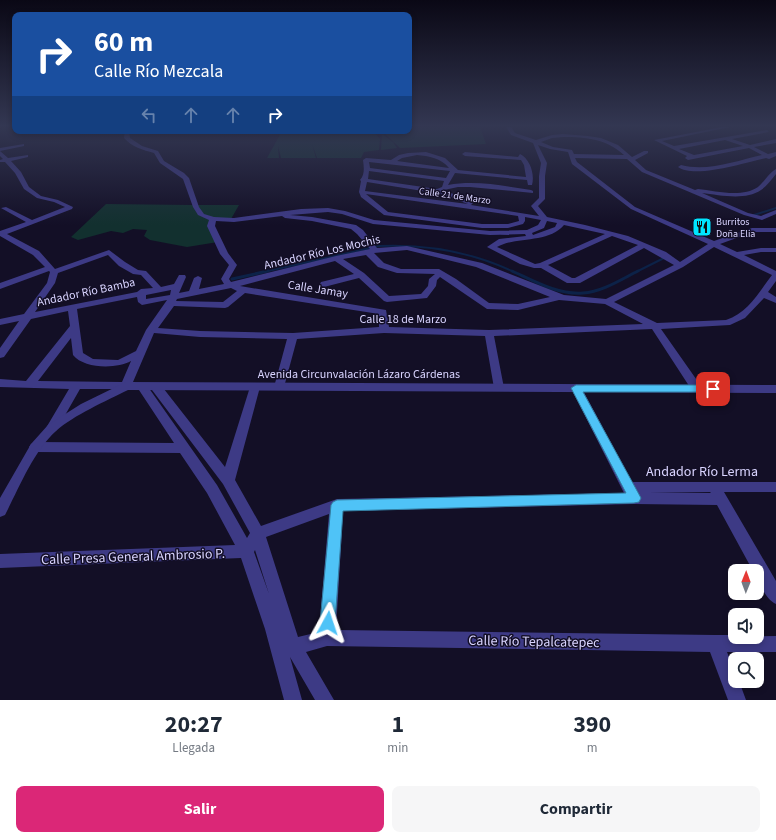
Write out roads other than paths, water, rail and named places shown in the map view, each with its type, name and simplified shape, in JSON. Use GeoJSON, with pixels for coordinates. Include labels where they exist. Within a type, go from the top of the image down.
{"type":"FeatureCollection","features":[{"type":"Feature","properties":{"kind":"street"},"geometry":{"type":"LineString","coordinates":[[161,160],[186,178],[196,207],[201,215],[213,219],[234,220],[301,211],[328,210],[343,212],[373,222],[490,233],[529,235],[541,226],[545,219],[534,206],[531,192],[530,172],[523,160]]}},
{"type":"Feature","properties":{"kind":"street"},"geometry":{"type":"LineString","coordinates":[[521,215],[521,224],[495,227],[386,214],[364,197],[362,192],[363,180],[367,169],[366,160],[454,170],[456,172],[468,174],[530,179]]}},
{"type":"Feature","properties":{"kind":"street"},"geometry":{"type":"LineString","coordinates":[[444,160],[452,165],[454,170]]}},
{"type":"Feature","properties":{"kind":"street"},"geometry":{"type":"LineString","coordinates":[[534,206],[542,199],[542,176],[544,163],[542,160]]}},
{"type":"Feature","properties":{"kind":"street"},"geometry":{"type":"LineString","coordinates":[[573,160],[574,163],[633,208],[736,254],[776,275]]}},
{"type":"Feature","properties":{"kind":"street"},"geometry":{"type":"LineString","coordinates":[[630,160],[644,171],[746,214],[762,218],[776,212]]}},
{"type":"Feature","properties":{"kind":"street"},"geometry":{"type":"LineString","coordinates":[[690,160],[710,168]]}},
{"type":"Feature","properties":{"kind":"street"},"geometry":{"type":"LineString","coordinates":[[681,167],[697,170],[750,160]]}},
{"type":"Feature","properties":{"kind":"street"},"geometry":{"type":"LineString","coordinates":[[0,234],[70,208],[56,201],[39,197],[26,188],[18,172],[4,161]]}},
{"type":"Feature","properties":{"kind":"street"},"geometry":{"type":"LineString","coordinates":[[367,169],[448,180]]}},
{"type":"Feature","properties":{"kind":"street"},"geometry":{"type":"LineString","coordinates":[[443,189],[454,170]]}},
{"type":"Feature","properties":{"kind":"street"},"geometry":{"type":"LineString","coordinates":[[686,190],[730,194],[752,192],[759,188],[776,171]]}},
{"type":"Feature","properties":{"kind":"street"},"geometry":{"type":"LineString","coordinates":[[363,180],[443,189],[468,185],[531,192]]}},
{"type":"Feature","properties":{"kind":"street"},"geometry":{"type":"LineString","coordinates":[[443,189],[487,209]]}},
{"type":"Feature","properties":{"kind":"street","name":"Calle 21 de Marzo"},"geometry":{"type":"LineString","coordinates":[[362,192],[487,209],[506,214],[545,219],[631,239],[664,253],[680,264]]}},
{"type":"Feature","properties":{"kind":"street"},"geometry":{"type":"LineString","coordinates":[[4,208],[34,221]]}},
{"type":"Feature","properties":{"kind":"street"},"geometry":{"type":"LineString","coordinates":[[275,214],[353,227],[360,232],[381,265],[400,271],[436,271],[453,281],[487,306],[518,307],[560,297]]}},
{"type":"Feature","properties":{"kind":"street"},"geometry":{"type":"LineString","coordinates":[[213,219],[211,226],[224,254],[233,265],[225,279],[228,284],[233,285]]}},
{"type":"Feature","properties":{"kind":"street"},"geometry":{"type":"LineString","coordinates":[[648,221],[689,240],[713,244]]}},
{"type":"Feature","properties":{"kind":"street"},"geometry":{"type":"LineString","coordinates":[[561,223],[558,228],[502,241],[491,247],[534,266],[542,265],[611,234]]}},
{"type":"Feature","properties":{"kind":"street"},"geometry":{"type":"LineString","coordinates":[[472,225],[490,233]]}},
{"type":"Feature","properties":{"kind":"street"},"geometry":{"type":"LineString","coordinates":[[607,302],[680,264],[713,244],[752,230],[776,230]]}},
{"type":"Feature","properties":{"kind":"street"},"geometry":{"type":"LineString","coordinates":[[0,234],[36,253],[52,270],[51,283],[0,355]]}},
{"type":"Feature","properties":{"kind":"street"},"geometry":{"type":"LineString","coordinates":[[542,265],[570,281],[577,281],[644,245]]}},
{"type":"Feature","properties":{"kind":"street","name":"Andador Río Los Mochis"},"geometry":{"type":"LineString","coordinates":[[141,292],[142,302],[172,300],[193,293],[233,285],[372,249],[407,248],[464,260],[560,297],[607,302]]}},
{"type":"Feature","properties":{"kind":"street"},"geometry":{"type":"LineString","coordinates":[[736,254],[761,250],[776,250]]}},
{"type":"Feature","properties":{"kind":"street"},"geometry":{"type":"LineString","coordinates":[[0,286],[109,252],[122,264],[136,272],[143,273],[158,289]]}},
{"type":"Feature","properties":{"kind":"street"},"geometry":{"type":"LineString","coordinates":[[336,258],[361,275],[387,299],[424,296],[432,286],[433,279],[439,274]]}},
{"type":"Feature","properties":{"kind":"street"},"geometry":{"type":"LineString","coordinates":[[324,284],[361,275]]}},
{"type":"Feature","properties":{"kind":"street","name":"Calle 18 de Marzo"},"geometry":{"type":"LineString","coordinates":[[151,330],[200,334],[293,336],[384,330],[489,333],[727,324],[744,316],[776,275]]}},
{"type":"Feature","properties":{"kind":"street"},"geometry":{"type":"LineString","coordinates":[[193,293],[198,278]]}},
{"type":"Feature","properties":{"kind":"street","name":"Andador Río Bamba"},"geometry":{"type":"LineString","coordinates":[[0,322],[158,289],[179,281],[172,300]]}},
{"type":"Feature","properties":{"kind":"street","name":"Calle Jamay"},"geometry":{"type":"LineString","coordinates":[[233,285],[242,290],[383,312]]}},
{"type":"Feature","properties":{"kind":"street"},"geometry":{"type":"LineString","coordinates":[[52,428],[85,407],[126,386],[151,330],[172,300],[225,305],[242,290]]}},
{"type":"Feature","properties":{"kind":"street"},"geometry":{"type":"LineString","coordinates":[[762,293],[776,300]]}},
{"type":"Feature","properties":{"kind":"street"},"geometry":{"type":"LineString","coordinates":[[384,330],[383,312],[387,299]]}},
{"type":"Feature","properties":{"kind":"street"},"geometry":{"type":"LineString","coordinates":[[607,302],[655,326],[698,389]]}},
{"type":"Feature","properties":{"kind":"street"},"geometry":{"type":"LineString","coordinates":[[72,307],[78,355],[91,362],[120,363],[140,353]]}},
{"type":"Feature","properties":{"kind":"street"},"geometry":{"type":"LineString","coordinates":[[29,385],[75,326]]}},
{"type":"Feature","properties":{"kind":"street"},"geometry":{"type":"LineString","coordinates":[[489,333],[499,388]]}},
{"type":"Feature","properties":{"kind":"street"},"geometry":{"type":"LineString","coordinates":[[278,387],[293,336]]}},
{"type":"Feature","properties":{"kind":"street","name":"Avenida Circunvalación Lázaro Cárdenas"},"geometry":{"type":"LineString","coordinates":[[0,383],[29,385],[149,387],[776,389]]}},
{"type":"Feature","properties":{"kind":"street"},"geometry":{"type":"LineString","coordinates":[[0,511],[35,447],[52,428],[76,386]]}},
{"type":"Feature","properties":{"kind":"street"},"geometry":{"type":"LineString","coordinates":[[149,387],[185,448],[212,489],[246,551],[273,629],[293,700]]}},
{"type":"Feature","properties":{"kind":"street"},"geometry":{"type":"LineString","coordinates":[[149,387],[228,480],[258,534],[293,647],[325,700]]}},
{"type":"Feature","properties":{"kind":"street"},"geometry":{"type":"LineString","coordinates":[[228,480],[255,387]]}},
{"type":"Feature","properties":{"kind":"street"},"geometry":{"type":"LineString","coordinates":[[576,388],[631,492]]}},
{"type":"Feature","properties":{"kind":"street"},"geometry":{"type":"LineString","coordinates":[[35,447],[185,448]]}},
{"type":"Feature","properties":{"kind":"street"},"geometry":{"type":"LineString","coordinates":[[713,486],[776,596]]}},
{"type":"Feature","properties":{"kind":"street","name":"Andador Río Lerma"},"geometry":{"type":"LineString","coordinates":[[631,492],[713,486],[776,486]]}},
{"type":"Feature","properties":{"kind":"street"},"geometry":{"type":"LineString","coordinates":[[246,551],[258,534],[337,505],[631,492],[720,499]]}},
{"type":"Feature","properties":{"kind":"street"},"geometry":{"type":"LineString","coordinates":[[326,638],[337,505]]}},
{"type":"Feature","properties":{"kind":"street","name":"Calle Presa General Ambrosio P."},"geometry":{"type":"LineString","coordinates":[[0,561],[246,551]]}},
{"type":"Feature","properties":{"kind":"street","name":"Calle Río Tepalcatepec"},"geometry":{"type":"LineString","coordinates":[[293,647],[326,638],[776,644]]}},
{"type":"Feature","properties":{"kind":"street"},"geometry":{"type":"LineString","coordinates":[[715,644],[737,700]]}},
{"type":"Feature","properties":{"kind":"waterway"},"geometry":{"type":"LineString","coordinates":[[754,215],[776,208]]}},
{"type":"Feature","properties":{"kind":"waterway"},"geometry":{"type":"LineString","coordinates":[[264,272],[379,246],[414,246],[465,254],[514,272]]}},
{"type":"Feature","properties":{"kind":"waterway"},"geometry":{"type":"LineString","coordinates":[[638,271],[664,258]]}},
{"type":"Feature","properties":{"kind":"waterway"},"geometry":{"type":"LineString","coordinates":[[232,279],[268,271]]}},
{"type":"Feature","properties":{"kind":"waterway"},"geometry":{"type":"LineString","coordinates":[[512,271],[555,290],[574,293],[590,292],[612,285],[638,271]]}},
{"type":"Feature","properties":{"kind":"place","name":"Burritos Doña Elia"},"geometry":{"type":"Point","coordinates":[702,227]}}]}
